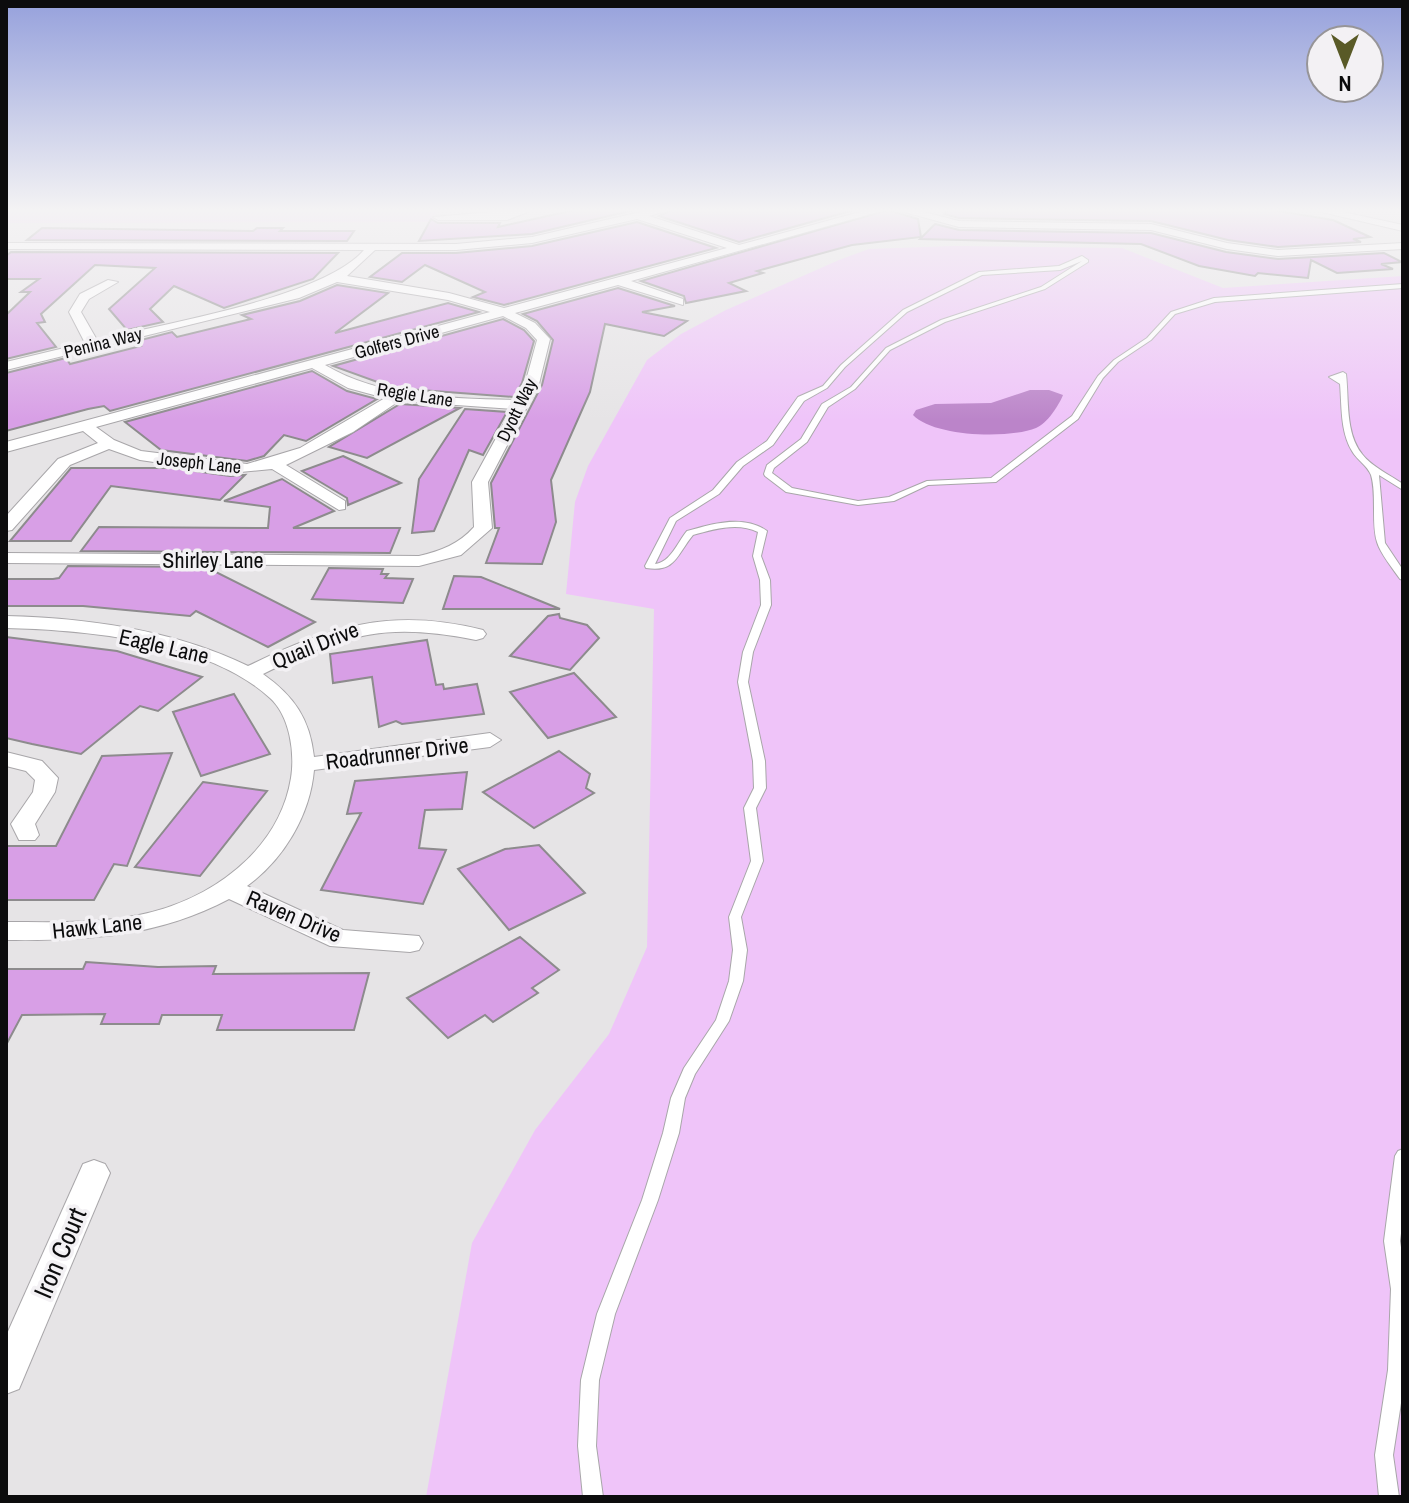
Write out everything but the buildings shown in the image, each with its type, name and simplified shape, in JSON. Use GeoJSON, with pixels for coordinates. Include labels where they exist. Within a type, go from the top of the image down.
{"type":"FeatureCollection","features":[{"type":"Feature","properties":{"kind":"street","name":"Penina Way"},"geometry":{"type":"LineString","coordinates":[[6,366],[295,295],[331,280]]}},
{"type":"Feature","properties":{"kind":"street","name":"Dyott Way"},"geometry":{"type":"LineString","coordinates":[[349,280],[453,297],[505,313],[538,329],[544,339],[532,384],[480,482],[483,528],[468,545],[450,555],[419,561]]}},
{"type":"Feature","properties":{"kind":"street","name":"Golfers Drive"},"geometry":{"type":"LineString","coordinates":[[6,447],[622,280]]}},
{"type":"Feature","properties":{"kind":"street"},"geometry":{"type":"LineString","coordinates":[[619,281],[679,302]]}},
{"type":"Feature","properties":{"kind":"street"},"geometry":{"type":"LineString","coordinates":[[93,345],[75,312],[84,297],[112,282]]}},
{"type":"Feature","properties":{"kind":"street","name":"Regie Lane"},"geometry":{"type":"LineString","coordinates":[[315,364],[352,385],[467,403],[522,405]]}},
{"type":"Feature","properties":{"kind":"street","name":"Joseph Lane"},"geometry":{"type":"LineString","coordinates":[[86,426],[107,445],[150,458],[248,469],[273,463],[378,412],[399,394]]}},
{"type":"Feature","properties":{"kind":"street"},"geometry":{"type":"LineString","coordinates":[[6,526],[64,462],[107,445]]}},
{"type":"Feature","properties":{"kind":"street"},"geometry":{"type":"LineString","coordinates":[[273,463],[339,505]]}},
{"type":"Feature","properties":{"kind":"street","name":"Shirley Lane"},"geometry":{"type":"LineString","coordinates":[[6,558],[419,561]]}},
{"type":"Feature","properties":{"kind":"street","name":"Eagle Lane"},"geometry":{"type":"LineString","coordinates":[[6,622],[78,626],[191,650],[249,673],[280,696],[297,725],[304,765],[291,817],[264,860],[228,888]]}},
{"type":"Feature","properties":{"kind":"street","name":"Quail Drive"},"geometry":{"type":"LineString","coordinates":[[249,673],[325,636],[372,623],[432,624],[476,634]]}},
{"type":"Feature","properties":{"kind":"street","name":"Roadrunner Drive"},"geometry":{"type":"LineString","coordinates":[[304,765],[490,740]]}},
{"type":"Feature","properties":{"kind":"street"},"geometry":{"type":"LineString","coordinates":[[6,759],[34,766],[47,778],[44,792],[23,824],[27,835]]}},
{"type":"Feature","properties":{"kind":"street","name":"Hawk Lane"},"geometry":{"type":"LineString","coordinates":[[6,931],[59,931],[139,924],[196,907],[228,888]]}},
{"type":"Feature","properties":{"kind":"street","name":"Raven Drive"},"geometry":{"type":"LineString","coordinates":[[228,888],[339,939],[410,943]]}},
{"type":"Feature","properties":{"kind":"street","name":"Iron Court"},"geometry":{"type":"LineString","coordinates":[[6,1377],[94,1173]]}},
{"type":"Feature","properties":{"kind":"lane"},"geometry":{"type":"LineString","coordinates":[[593,1497],[587,1446],[590,1380],[606,1314],[650,1200],[671,1133],[678,1098],[733,994],[740,950],[735,917],[757,861],[750,808],[760,788],[759,761],[743,682],[748,652],[766,605],[765,580],[757,556],[763,531],[738,525],[699,530],[685,538],[672,562],[660,567],[649,566],[668,526],[716,492],[740,464],[770,443],[801,399],[825,387],[843,366],[898,316],[924,299],[965,280]]}},
{"type":"Feature","properties":{"kind":"lane"},"geometry":{"type":"LineString","coordinates":[[1056,280],[1043,288],[943,321],[888,349],[853,388],[825,406],[807,437],[770,467],[768,474],[784,488],[858,503],[891,499],[927,483],[993,480],[1075,417],[1100,377],[1116,361],[1149,339],[1173,313],[1214,300],[1403,286]]}},
{"type":"Feature","properties":{"kind":"lane"},"geometry":{"type":"LineString","coordinates":[[1344,383],[1350,443],[1360,460],[1403,488]]}},
{"type":"Feature","properties":{"kind":"lane"},"geometry":{"type":"LineString","coordinates":[[1371,466],[1376,478],[1381,543],[1403,577]]}},
{"type":"Feature","properties":{"kind":"lane"},"geometry":{"type":"LineString","coordinates":[[1389,1497],[1384,1455],[1397,1370],[1399,1289],[1392,1241],[1403,1156]]}},
{"type":"Feature","properties":{"kind":"shaded area"},"geometry":{"type":"Polygon","coordinates":[[[793,280],[1203,280],[1223,288],[1341,280],[1403,280],[1403,1497],[426,1497],[472,1243],[535,1130],[609,1034],[647,947],[654,609],[566,594],[575,502],[588,466],[647,360],[681,334],[793,280]]]}},
{"type":"Feature","properties":{"kind":"shaded area"},"geometry":{"type":"Polygon","coordinates":[[[1030,390],[1049,390],[1063,395],[1044,423],[1024,432],[991,435],[954,432],[937,428],[913,415],[916,410],[935,404],[991,403],[1030,390]]]}}]}
